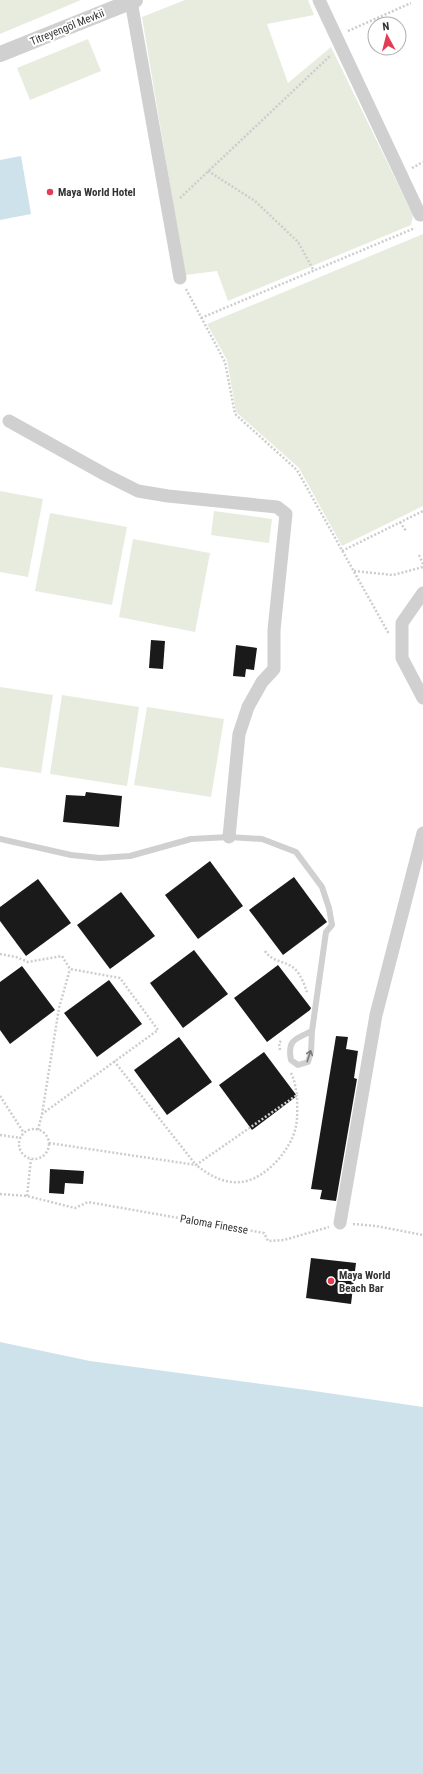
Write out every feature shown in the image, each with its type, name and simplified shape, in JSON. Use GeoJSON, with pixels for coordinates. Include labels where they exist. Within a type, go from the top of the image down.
{"type":"FeatureCollection","features":[{"type":"Feature","properties":{"kind":"street"},"geometry":{"type":"LineString","coordinates":[[319,0],[420,215]]}},
{"type":"Feature","properties":{"kind":"street"},"geometry":{"type":"LineString","coordinates":[[133,1],[180,278]]}},
{"type":"Feature","properties":{"kind":"street","name":"Titreyengöl Mevkii"},"geometry":{"type":"LineString","coordinates":[[0,54],[133,1]]}},
{"type":"Feature","properties":{"kind":"street"},"geometry":{"type":"LineString","coordinates":[[9,421],[138,491],[168,496],[277,507],[286,514],[274,630],[274,669],[262,682],[248,706],[239,734],[229,837]]}},
{"type":"Feature","properties":{"kind":"street"},"geometry":{"type":"LineString","coordinates":[[423,593],[402,623],[402,658],[423,698]]}},
{"type":"Feature","properties":{"kind":"street"},"geometry":{"type":"LineString","coordinates":[[340,1223],[376,1015],[423,833]]}},
{"type":"Feature","properties":{"kind":"lane"},"geometry":{"type":"LineString","coordinates":[[0,839],[71,856],[100,858],[130,856],[191,839],[229,837],[262,839],[296,852],[322,887],[329,908],[332,925],[326,932],[312,1031],[311,1052],[308,1062],[298,1065],[291,1060],[289,1049],[293,1040],[312,1031]]}},
{"type":"Feature","properties":{"kind":"path"},"geometry":{"type":"LineString","coordinates":[[168,210],[338,41],[411,3]]}},
{"type":"Feature","properties":{"kind":"path"},"geometry":{"type":"LineString","coordinates":[[208,171],[255,201],[298,242],[314,271]]}},
{"type":"Feature","properties":{"kind":"path"},"geometry":{"type":"LineString","coordinates":[[202,318],[416,228]]}},
{"type":"Feature","properties":{"kind":"path"},"geometry":{"type":"LineString","coordinates":[[180,278],[225,362],[235,414],[297,470],[391,638]]}},
{"type":"Feature","properties":{"kind":"path"},"geometry":{"type":"LineString","coordinates":[[342,551],[423,511]]}},
{"type":"Feature","properties":{"kind":"path"},"geometry":{"type":"LineString","coordinates":[[400,522],[406,531]]}},
{"type":"Feature","properties":{"kind":"path"},"geometry":{"type":"LineString","coordinates":[[353,570],[393,575],[423,565],[419,555]]}},
{"type":"Feature","properties":{"kind":"path"},"geometry":{"type":"LineString","coordinates":[[265,951],[270,958],[294,969],[302,980],[309,995]]}},
{"type":"Feature","properties":{"kind":"path"},"geometry":{"type":"LineString","coordinates":[[0,954],[16,957],[28,962],[62,956],[70,969],[59,1008],[42,1114],[38,1130]]}},
{"type":"Feature","properties":{"kind":"path"},"geometry":{"type":"LineString","coordinates":[[42,1114],[158,1030],[120,978],[70,969]]}},
{"type":"Feature","properties":{"kind":"path"},"geometry":{"type":"LineString","coordinates":[[282,1054],[278,1047],[279,1043],[284,1038]]}},
{"type":"Feature","properties":{"kind":"path"},"geometry":{"type":"LineString","coordinates":[[114,1061],[196,1165],[212,1177],[231,1182],[241,1182],[257,1176],[277,1162],[290,1144],[296,1126],[297,1095],[294,1080],[288,1067]]}},
{"type":"Feature","properties":{"kind":"path"},"geometry":{"type":"LineString","coordinates":[[49,1143],[196,1165],[297,1095]]}},
{"type":"Feature","properties":{"kind":"path"},"geometry":{"type":"LineString","coordinates":[[0,1096],[24,1133]]}},
{"type":"Feature","properties":{"kind":"path"},"geometry":{"type":"LineString","coordinates":[[30,1130],[38,1130],[46,1136],[49,1143],[48,1148],[43,1156],[31,1159],[21,1152],[19,1144],[20,1138],[24,1133],[30,1130]]}},
{"type":"Feature","properties":{"kind":"path"},"geometry":{"type":"LineString","coordinates":[[0,1135],[20,1138]]}},
{"type":"Feature","properties":{"kind":"path"},"geometry":{"type":"LineString","coordinates":[[27,1196],[31,1159]]}},
{"type":"Feature","properties":{"kind":"path","name":"Paloma Finesse"},"geometry":{"type":"LineString","coordinates":[[0,1194],[27,1196],[75,1208],[88,1202],[264,1233],[268,1241],[284,1240],[340,1223],[376,1226],[423,1235]]}},
{"type":"Feature","properties":{"kind":"shaded area"},"geometry":{"type":"Polygon","coordinates":[[[0,0],[81,0],[0,34],[0,0]]]}},
{"type":"Feature","properties":{"kind":"shaded area"},"geometry":{"type":"Polygon","coordinates":[[[185,0],[308,0],[314,15],[267,24],[288,83],[331,47],[413,215],[411,225],[228,301],[217,271],[185,275],[142,17],[185,0]]]}},
{"type":"Feature","properties":{"kind":"shaded area"},"geometry":{"type":"Polygon","coordinates":[[[88,39],[101,71],[30,100],[17,68],[88,39]]]}},
{"type":"Feature","properties":{"kind":"shaded area"},"geometry":{"type":"Polygon","coordinates":[[[423,234],[423,506],[342,546],[299,468],[236,412],[227,360],[207,324],[423,234]]]}},
{"type":"Feature","properties":{"kind":"shaded area"},"geometry":{"type":"Polygon","coordinates":[[[0,491],[43,499],[28,577],[0,572],[0,491]]]}},
{"type":"Feature","properties":{"kind":"shaded area"},"geometry":{"type":"Polygon","coordinates":[[[214,511],[272,519],[269,543],[211,535],[214,511]]]}},
{"type":"Feature","properties":{"kind":"shaded area"},"geometry":{"type":"Polygon","coordinates":[[[50,513],[127,527],[112,605],[35,591],[50,513]]]}},
{"type":"Feature","properties":{"kind":"shaded area"},"geometry":{"type":"Polygon","coordinates":[[[133,539],[210,553],[195,632],[119,617],[133,539]]]}},
{"type":"Feature","properties":{"kind":"shaded area"},"geometry":{"type":"Polygon","coordinates":[[[0,687],[53,695],[41,773],[0,767],[0,687]]]}},
{"type":"Feature","properties":{"kind":"shaded area"},"geometry":{"type":"Polygon","coordinates":[[[62,695],[139,707],[127,786],[50,774],[62,695]]]}},
{"type":"Feature","properties":{"kind":"shaded area"},"geometry":{"type":"Polygon","coordinates":[[[147,707],[224,719],[211,797],[134,785],[147,707]]]}},
{"type":"Feature","properties":{"kind":"water"},"geometry":{"type":"Polygon","coordinates":[[[21,156],[31,214],[0,220],[0,160],[21,156]]]}},
{"type":"Feature","properties":{"kind":"water"},"geometry":{"type":"Polygon","coordinates":[[[0,1342],[90,1361],[423,1407],[423,1774],[0,1774],[0,1342]]]}},
{"type":"Feature","properties":{"kind":"building"},"geometry":{"type":"Polygon","coordinates":[[[151,640],[165,641],[163,669],[149,668],[151,640]]]}},
{"type":"Feature","properties":{"kind":"building"},"geometry":{"type":"Polygon","coordinates":[[[236,645],[257,648],[254,670],[246,669],[245,677],[233,676],[236,645]]]}},
{"type":"Feature","properties":{"kind":"building"},"geometry":{"type":"Polygon","coordinates":[[[86,792],[122,796],[119,827],[63,822],[66,795],[85,796],[86,792]]]}},
{"type":"Feature","properties":{"kind":"building"},"geometry":{"type":"Polygon","coordinates":[[[210,861],[243,906],[198,939],[165,895],[210,861]]]}},
{"type":"Feature","properties":{"kind":"building"},"geometry":{"type":"Polygon","coordinates":[[[294,877],[327,922],[283,955],[249,910],[294,877]]]}},
{"type":"Feature","properties":{"kind":"building"},"geometry":{"type":"Polygon","coordinates":[[[38,879],[71,923],[26,956],[0,921],[0,907],[38,879]]]}},
{"type":"Feature","properties":{"kind":"building"},"geometry":{"type":"Polygon","coordinates":[[[121,892],[155,936],[110,969],[77,925],[121,892]]]}},
{"type":"Feature","properties":{"kind":"building"},"geometry":{"type":"Polygon","coordinates":[[[194,950],[228,994],[183,1028],[150,983],[194,950]]]}},
{"type":"Feature","properties":{"kind":"building"},"geometry":{"type":"Polygon","coordinates":[[[278,965],[311,1008],[267,1042],[234,998],[278,965]]]}},
{"type":"Feature","properties":{"kind":"building"},"geometry":{"type":"Polygon","coordinates":[[[22,966],[55,1010],[10,1044],[0,1030],[0,982],[22,966]]]}},
{"type":"Feature","properties":{"kind":"building"},"geometry":{"type":"Polygon","coordinates":[[[109,980],[142,1024],[97,1057],[64,1013],[109,980]]]}},
{"type":"Feature","properties":{"kind":"building"},"geometry":{"type":"Polygon","coordinates":[[[336,1036],[348,1037],[346,1049],[358,1051],[354,1078],[357,1079],[336,1201],[320,1199],[322,1190],[311,1189],[336,1036]]]}},
{"type":"Feature","properties":{"kind":"building"},"geometry":{"type":"Polygon","coordinates":[[[179,1037],[212,1082],[167,1115],[134,1070],[179,1037]]]}},
{"type":"Feature","properties":{"kind":"building"},"geometry":{"type":"Polygon","coordinates":[[[264,1052],[297,1096],[252,1130],[219,1085],[264,1052]]]}},
{"type":"Feature","properties":{"kind":"building"},"geometry":{"type":"Polygon","coordinates":[[[50,1169],[84,1171],[83,1184],[65,1183],[64,1194],[49,1193],[50,1169]]]}},
{"type":"Feature","properties":{"kind":"building","name":"Maya World Beach Bar"},"geometry":{"type":"Polygon","coordinates":[[[311,1258],[356,1263],[351,1304],[306,1298],[311,1258]]]}},
{"type":"Feature","properties":{"kind":"place","name":"Maya World Hotel"},"geometry":{"type":"Point","coordinates":[50,192]}},
{"type":"Feature","properties":{"kind":"place","name":"Maya World Beach Bar"},"geometry":{"type":"Point","coordinates":[331,1281]}}]}
